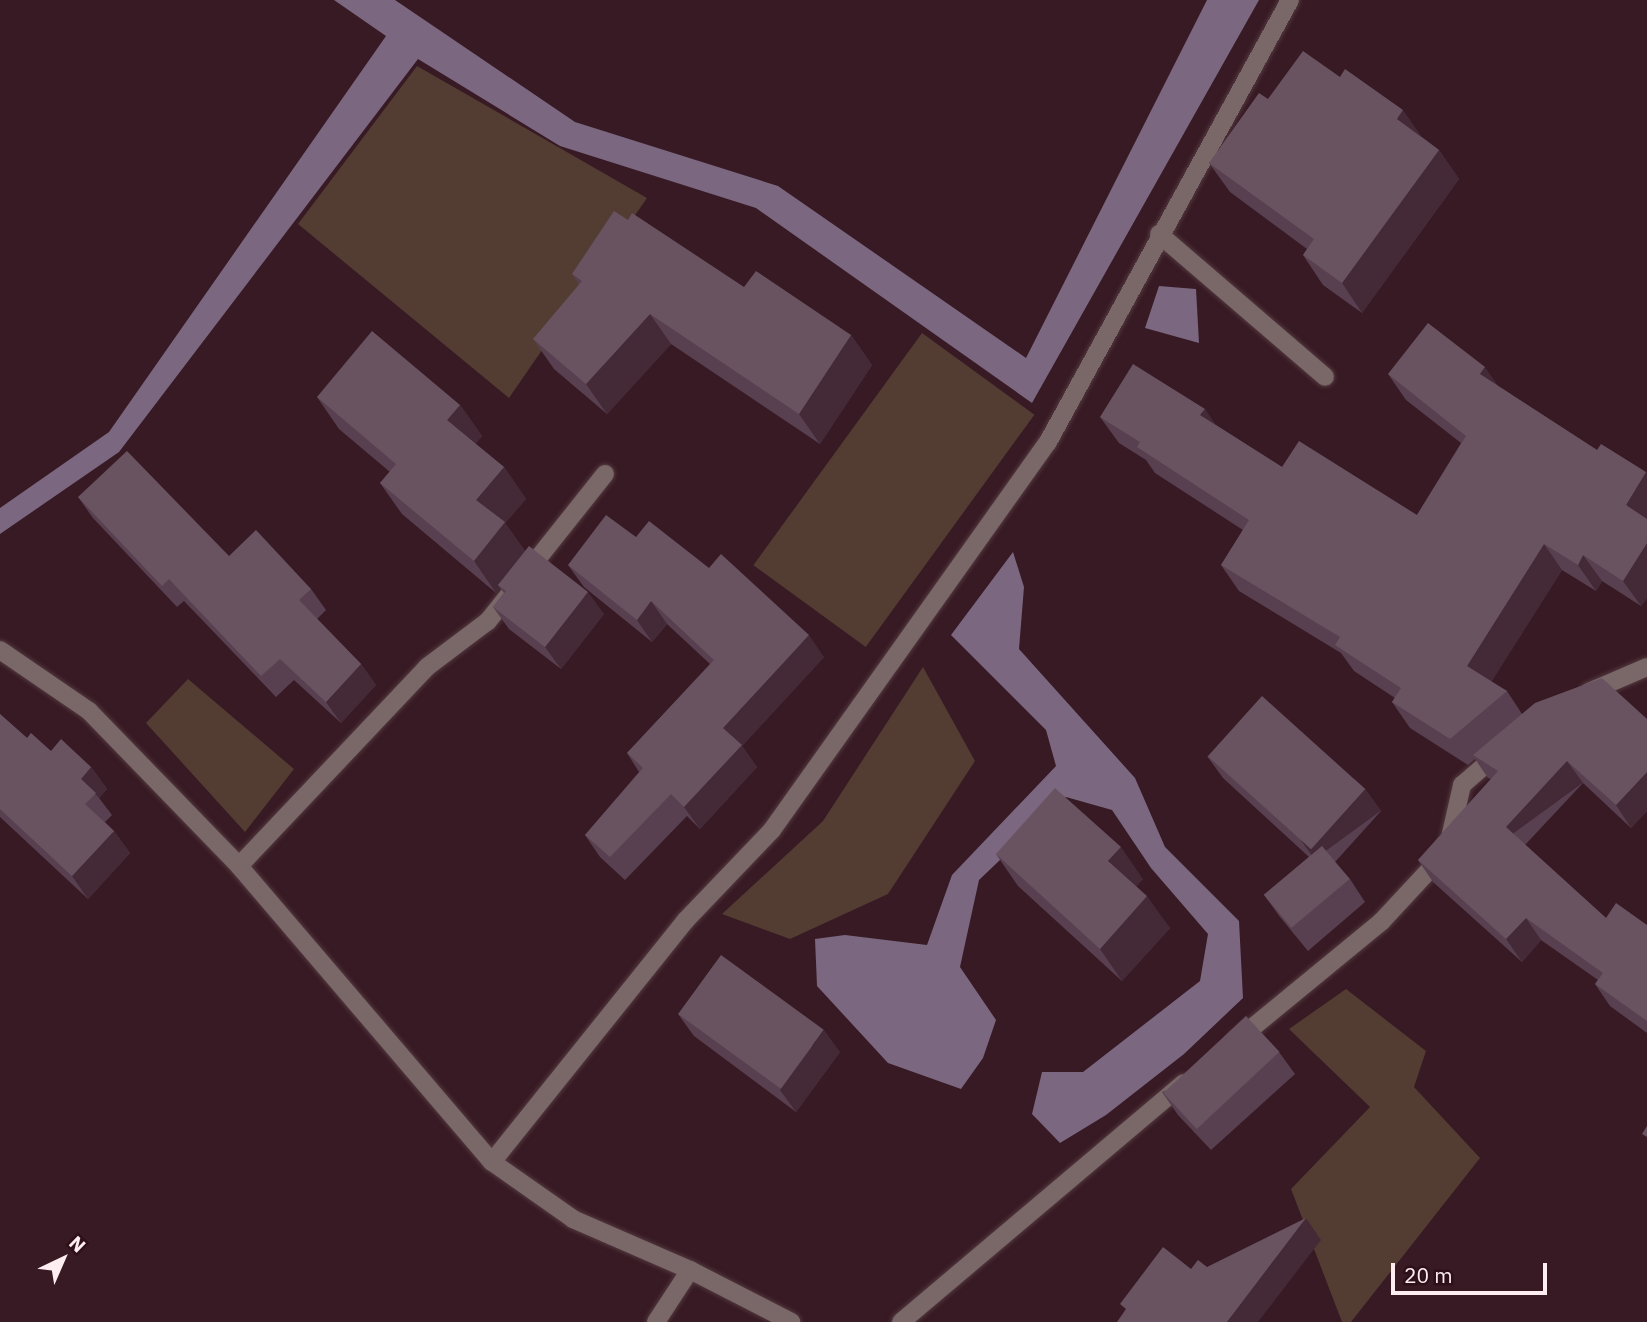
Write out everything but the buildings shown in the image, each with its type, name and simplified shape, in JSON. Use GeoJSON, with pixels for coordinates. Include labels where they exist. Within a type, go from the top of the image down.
{"type":"FeatureCollection","features":[{"type":"Feature","properties":{"kind":"street"},"geometry":{"type":"LineString","coordinates":[[492,1162],[686,920],[772,830],[885,676],[1048,442],[1158,233],[1290,0]]}},
{"type":"Feature","properties":{"kind":"street"},"geometry":{"type":"LineString","coordinates":[[1158,233],[1325,377]]}},
{"type":"Feature","properties":{"kind":"street"},"geometry":{"type":"LineString","coordinates":[[239,866],[428,667],[488,621],[605,474]]}},
{"type":"Feature","properties":{"kind":"street"},"geometry":{"type":"LineString","coordinates":[[0,650],[89,711],[239,866],[492,1162],[573,1219],[690,1270],[791,1322]]}},
{"type":"Feature","properties":{"kind":"street"},"geometry":{"type":"LineString","coordinates":[[1576,698],[1647,667]]}},
{"type":"Feature","properties":{"kind":"street"},"geometry":{"type":"LineString","coordinates":[[1219,1055],[1381,922],[1447,851],[1462,785],[1512,742]]}},
{"type":"Feature","properties":{"kind":"street"},"geometry":{"type":"LineString","coordinates":[[901,1322],[1198,1072]]}},
{"type":"Feature","properties":{"kind":"street"},"geometry":{"type":"LineString","coordinates":[[656,1322],[690,1270]]}},
{"type":"Feature","properties":{"kind":"shaded area"},"geometry":{"type":"Polygon","coordinates":[[[334,0],[395,0],[575,122],[778,186],[1026,358],[1207,0],[1259,0],[1032,403],[756,208],[560,146],[418,59],[119,452],[0,534],[0,508],[109,432],[386,36],[334,0]]]}},
{"type":"Feature","properties":{"kind":"shaded area"},"geometry":{"type":"Polygon","coordinates":[[[417,66],[647,198],[509,398],[298,224],[417,66]]]}},
{"type":"Feature","properties":{"kind":"shaded area"},"geometry":{"type":"Polygon","coordinates":[[[1159,286],[1196,289],[1199,343],[1145,328],[1159,286]]]}},
{"type":"Feature","properties":{"kind":"shaded area"},"geometry":{"type":"Polygon","coordinates":[[[922,333],[1034,415],[866,647],[753,565],[922,333]]]}},
{"type":"Feature","properties":{"kind":"shaded area"},"geometry":{"type":"Polygon","coordinates":[[[1013,552],[1024,587],[1019,649],[1135,778],[1165,847],[1239,921],[1243,998],[1184,1054],[1106,1115],[1060,1143],[1032,1114],[1042,1072],[1083,1072],[1200,981],[1208,934],[1151,868],[1112,810],[1066,797],[979,880],[960,967],[996,1020],[983,1058],[961,1089],[888,1063],[817,986],[815,939],[845,935],[927,945],[952,875],[1056,766],[1046,730],[951,635],[1013,552]]]}},
{"type":"Feature","properties":{"kind":"shaded area"},"geometry":{"type":"Polygon","coordinates":[[[923,667],[975,761],[888,894],[790,939],[722,914],[823,821],[923,667]]]}},
{"type":"Feature","properties":{"kind":"shaded area"},"geometry":{"type":"Polygon","coordinates":[[[188,679],[294,769],[245,832],[146,723],[188,679]]]}},
{"type":"Feature","properties":{"kind":"shaded area"},"geometry":{"type":"Polygon","coordinates":[[[1346,989],[1426,1051],[1414,1087],[1480,1158],[1351,1322],[1342,1322],[1291,1189],[1370,1107],[1289,1029],[1346,989]]]}}]}
